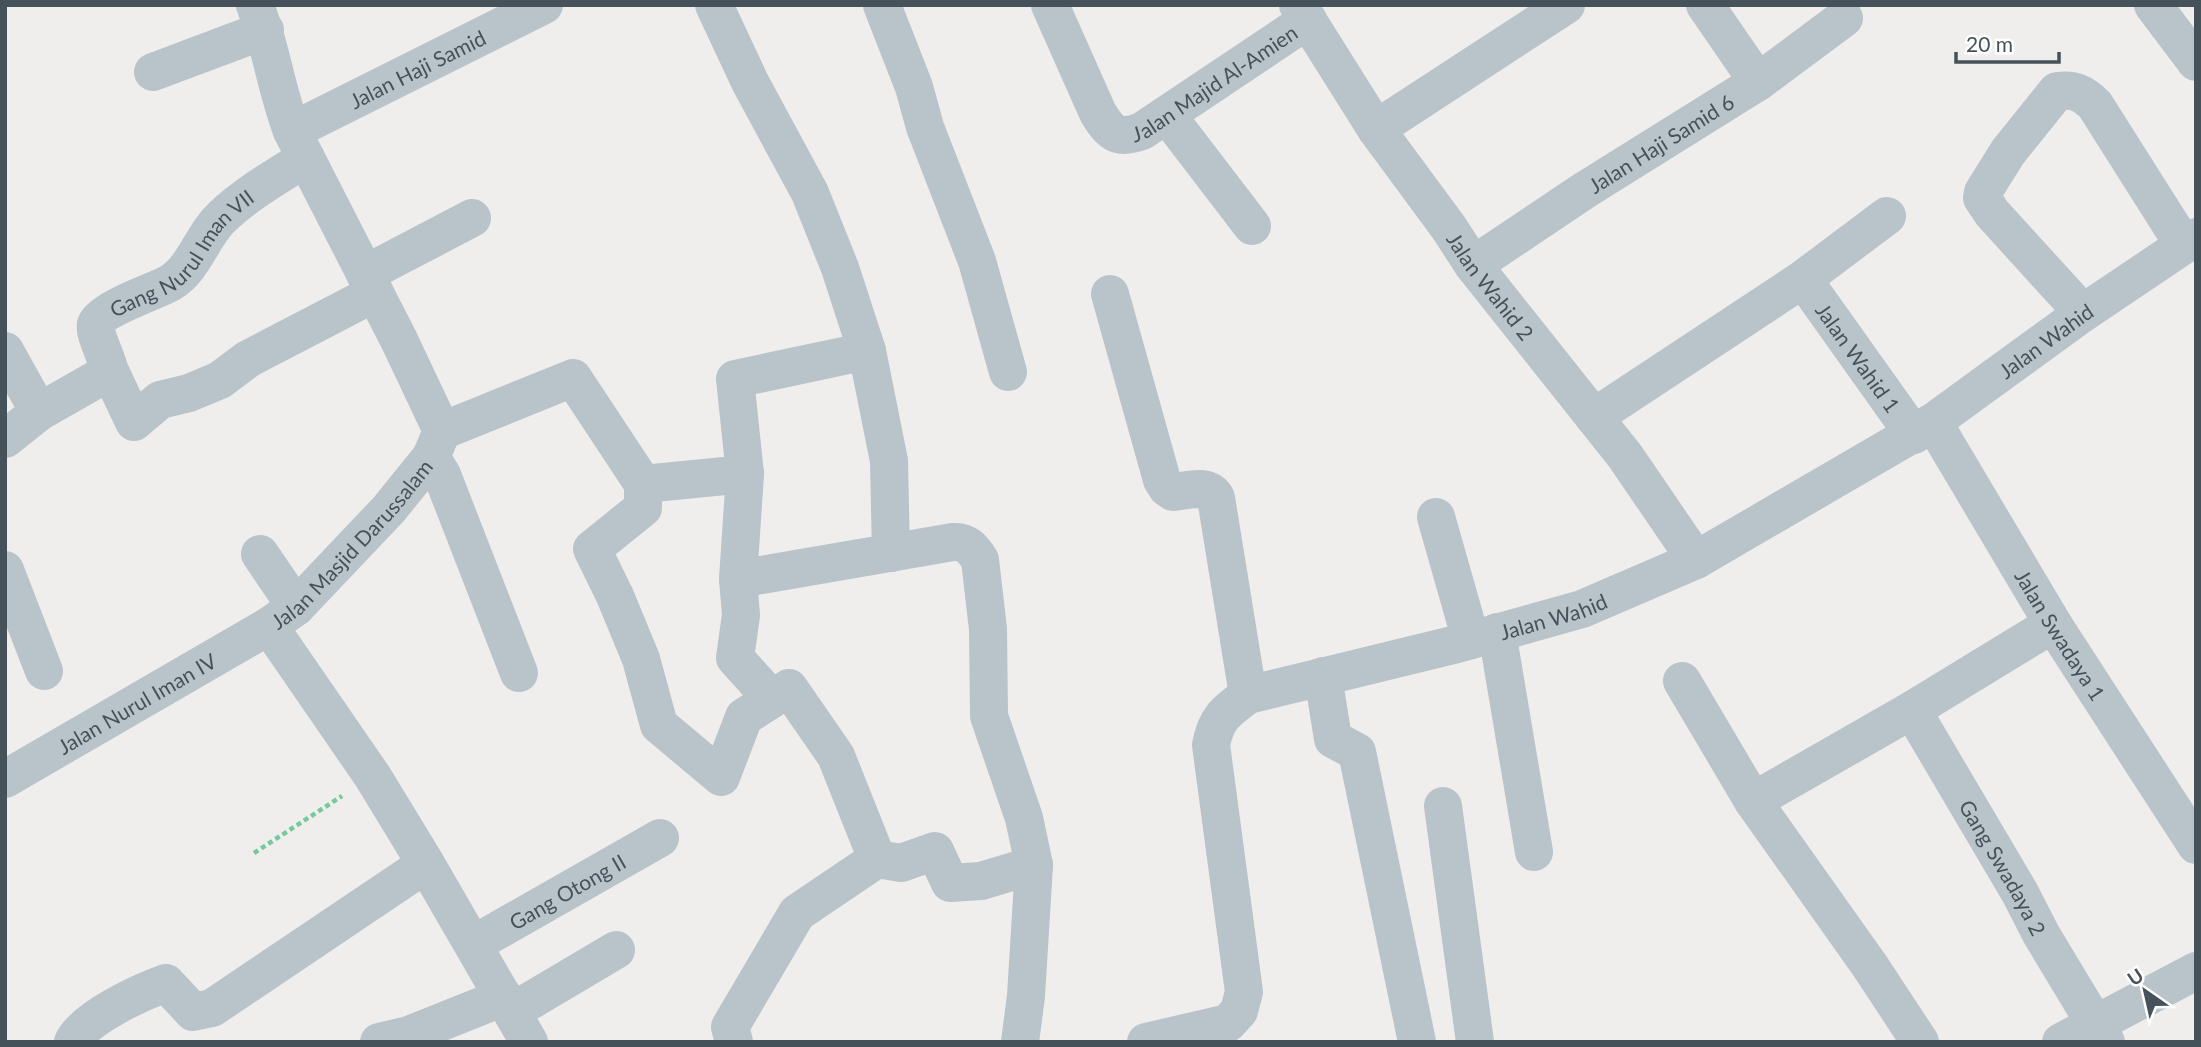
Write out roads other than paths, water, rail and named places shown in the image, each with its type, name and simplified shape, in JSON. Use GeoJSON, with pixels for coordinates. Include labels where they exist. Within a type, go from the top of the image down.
{"type":"FeatureCollection","features":[{"type":"Feature","properties":{"kind":"street","name":"Jalan Haji Samid"},"geometry":{"type":"LineString","coordinates":[[299,144],[544,5]]}},
{"type":"Feature","properties":{"kind":"street"},"geometry":{"type":"LineString","coordinates":[[714,5],[750,82],[810,193],[840,268],[867,351],[889,461],[891,553]]}},
{"type":"Feature","properties":{"kind":"street"},"geometry":{"type":"LineString","coordinates":[[882,5],[914,87],[925,127],[977,261],[1008,372]]}},
{"type":"Feature","properties":{"kind":"street","name":"Jalan Majid Al-Amien"},"geometry":{"type":"LineString","coordinates":[[1050,5],[1098,113],[1107,127],[1117,135],[1130,136],[1167,115],[1303,13]]}},
{"type":"Feature","properties":{"kind":"street"},"geometry":{"type":"LineString","coordinates":[[1376,129],[1566,5]]}},
{"type":"Feature","properties":{"kind":"street"},"geometry":{"type":"LineString","coordinates":[[1705,5],[1758,82]]}},
{"type":"Feature","properties":{"kind":"street"},"geometry":{"type":"LineString","coordinates":[[2152,5],[2196,62]]}},
{"type":"Feature","properties":{"kind":"street","name":"Jalan Wahid 2"},"geometry":{"type":"LineString","coordinates":[[1303,13],[1376,129],[1473,265],[1625,456],[1696,560]]}},
{"type":"Feature","properties":{"kind":"street","name":"Jalan Masjid Darussalam"},"geometry":{"type":"LineString","coordinates":[[260,18],[284,110],[370,284],[437,444],[390,509],[283,616],[373,777],[515,1017]]}},
{"type":"Feature","properties":{"kind":"street"},"geometry":{"type":"LineString","coordinates":[[153,72],[260,18]]}},
{"type":"Feature","properties":{"kind":"street","name":"Jalan Haji Samid 6"},"geometry":{"type":"LineString","coordinates":[[1473,265],[1585,190],[1758,82],[1844,18]]}},
{"type":"Feature","properties":{"kind":"street"},"geometry":{"type":"LineString","coordinates":[[2084,313],[1992,213],[1982,198],[2008,152],[2057,91],[2070,89],[2084,95],[2095,105],[2190,240]]}},
{"type":"Feature","properties":{"kind":"street"},"geometry":{"type":"LineString","coordinates":[[1167,115],[1252,226]]}},
{"type":"Feature","properties":{"kind":"street","name":"Gang Nurul Iman VII"},"geometry":{"type":"LineString","coordinates":[[108,369],[107,359],[95,329],[97,320],[172,282],[184,272],[221,217],[299,144]]}},
{"type":"Feature","properties":{"kind":"street"},"geometry":{"type":"LineString","coordinates":[[1594,417],[1803,279],[1886,216]]}},
{"type":"Feature","properties":{"kind":"street"},"geometry":{"type":"LineString","coordinates":[[108,369],[134,422],[160,400],[189,393],[220,380],[248,359],[472,218]]}},
{"type":"Feature","properties":{"kind":"street","name":"Jalan Wahid"},"geometry":{"type":"LineString","coordinates":[[1146,1042],[1228,1023],[1239,1011],[1244,992],[1211,746],[1214,730],[1225,712],[1248,695],[1582,609],[1696,560],[1923,429],[2190,240]]}},
{"type":"Feature","properties":{"kind":"street","name":"Jalan Wahid 1"},"geometry":{"type":"LineString","coordinates":[[1803,279],[1923,429]]}},
{"type":"Feature","properties":{"kind":"street"},"geometry":{"type":"LineString","coordinates":[[1110,294],[1162,480],[1173,492],[1206,489],[1214,493],[1216,498],[1248,695]]}},
{"type":"Feature","properties":{"kind":"street"},"geometry":{"type":"LineString","coordinates":[[5,351],[39,412]]}},
{"type":"Feature","properties":{"kind":"street"},"geometry":{"type":"LineString","coordinates":[[772,699],[735,659],[741,615],[738,579],[745,474],[735,379],[867,351]]}},
{"type":"Feature","properties":{"kind":"street"},"geometry":{"type":"LineString","coordinates":[[5,439],[39,412],[104,375],[108,369]]}},
{"type":"Feature","properties":{"kind":"street"},"geometry":{"type":"LineString","coordinates":[[519,673],[442,475],[437,444],[573,378],[643,484],[642,508],[592,549],[641,659],[659,725],[721,777],[744,717],[789,688],[836,756],[877,859]]}},
{"type":"Feature","properties":{"kind":"street","name":"Jalan Swadaya 1"},"geometry":{"type":"LineString","coordinates":[[1923,429],[2196,845]]}},
{"type":"Feature","properties":{"kind":"street"},"geometry":{"type":"LineString","coordinates":[[643,484],[745,474]]}},
{"type":"Feature","properties":{"kind":"street"},"geometry":{"type":"LineString","coordinates":[[1436,517],[1484,636],[1534,852]]}},
{"type":"Feature","properties":{"kind":"street"},"geometry":{"type":"LineString","coordinates":[[738,579],[961,541],[969,546],[980,560],[988,629],[989,716],[1024,818],[1034,865],[1026,996],[1020,1042]]}},
{"type":"Feature","properties":{"kind":"street"},"geometry":{"type":"LineString","coordinates":[[260,554],[283,616]]}},
{"type":"Feature","properties":{"kind":"street"},"geometry":{"type":"LineString","coordinates":[[5,570],[44,671]]}},
{"type":"Feature","properties":{"kind":"street","name":"Jalan Nurul Iman IV"},"geometry":{"type":"LineString","coordinates":[[5,779],[283,616]]}},
{"type":"Feature","properties":{"kind":"street"},"geometry":{"type":"LineString","coordinates":[[1753,802],[2053,624]]}},
{"type":"Feature","properties":{"kind":"street"},"geometry":{"type":"LineString","coordinates":[[1323,676],[1333,739],[1357,752],[1417,1042]]}},
{"type":"Feature","properties":{"kind":"street"},"geometry":{"type":"LineString","coordinates":[[1682,681],[1753,802],[1870,966],[1920,1042]]}},
{"type":"Feature","properties":{"kind":"street","name":"Gang Swadaya 2"},"geometry":{"type":"LineString","coordinates":[[1912,710],[2101,1033]]}},
{"type":"Feature","properties":{"kind":"street"},"geometry":{"type":"LineString","coordinates":[[1443,806],[1475,1042]]}},
{"type":"Feature","properties":{"kind":"street","name":"Gang Otong II"},"geometry":{"type":"LineString","coordinates":[[474,944],[660,838]]}},
{"type":"Feature","properties":{"kind":"street"},"geometry":{"type":"LineString","coordinates":[[732,1034],[797,913],[877,859],[901,863],[934,851],[950,884],[981,881],[1034,865]]}},
{"type":"Feature","properties":{"kind":"street"},"geometry":{"type":"LineString","coordinates":[[73,1042],[76,1035],[95,1020],[142,992],[166,983],[193,1012],[212,1008],[426,863]]}},
{"type":"Feature","properties":{"kind":"street"},"geometry":{"type":"LineString","coordinates":[[379,1042],[515,1017],[615,950]]}},
{"type":"Feature","properties":{"kind":"street"},"geometry":{"type":"LineString","coordinates":[[2061,1042],[2101,1033],[2196,971]]}}]}
